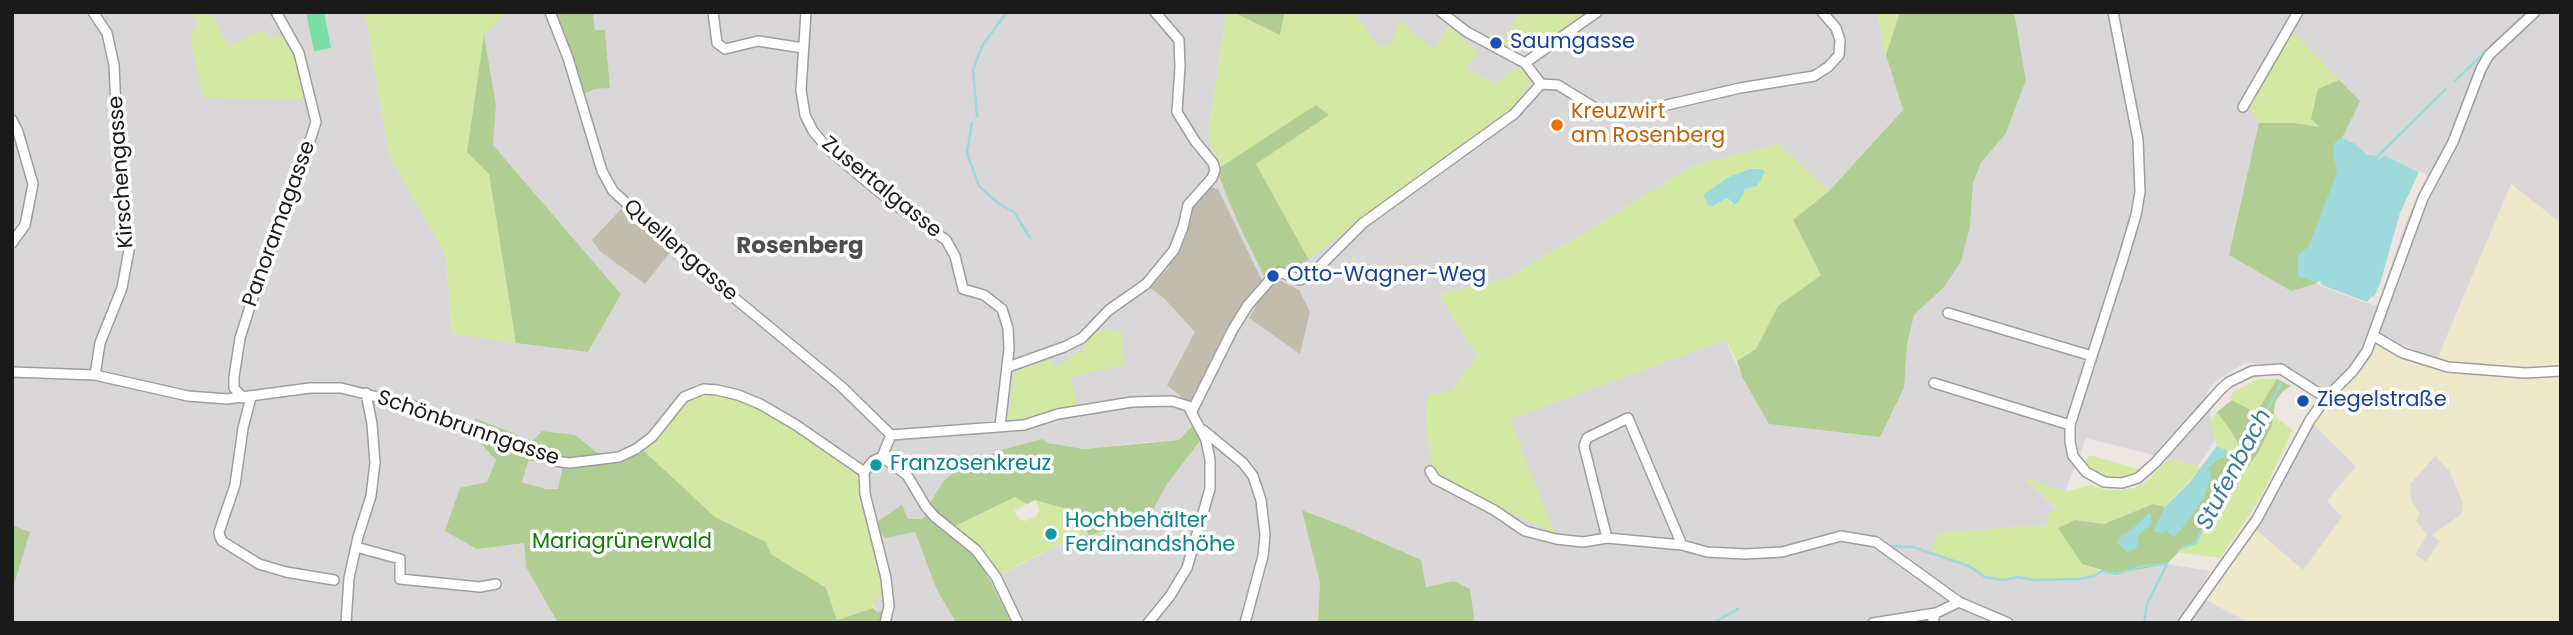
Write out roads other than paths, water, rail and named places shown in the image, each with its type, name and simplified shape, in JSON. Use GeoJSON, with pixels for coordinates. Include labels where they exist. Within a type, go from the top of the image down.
{"type":"FeatureCollection","features":[{"type":"Feature","properties":{"kind":"street","name":"Kirschengasse"},"geometry":{"type":"LineString","coordinates":[[93,12],[107,33],[114,65],[119,171],[129,250],[122,288],[100,343],[95,375]]}},
{"type":"Feature","properties":{"kind":"street","name":"Panoramagasse"},"geometry":{"type":"LineString","coordinates":[[247,398],[234,388],[240,338],[316,122],[299,53],[276,12]]}},
{"type":"Feature","properties":{"kind":"street","name":"Quellengasse"},"geometry":{"type":"LineString","coordinates":[[550,12],[574,76],[602,171],[612,191],[688,259],[842,387],[891,435]]}},
{"type":"Feature","properties":{"kind":"street"},"geometry":{"type":"LineString","coordinates":[[713,12],[717,43],[725,49],[758,41],[803,48]]}},
{"type":"Feature","properties":{"kind":"street","name":"Zusertalgasse"},"geometry":{"type":"LineString","coordinates":[[806,12],[802,90],[805,115],[813,131],[828,149],[890,201],[946,240],[954,256],[963,289],[984,295],[1002,309],[1008,328],[1008,367],[1000,426]]}},
{"type":"Feature","properties":{"kind":"street"},"geometry":{"type":"LineString","coordinates":[[1008,367],[1082,338],[1109,310],[1146,284],[1174,250],[1188,205],[1212,178],[1215,170],[1213,163],[1177,112],[1179,40],[1155,12]]}},
{"type":"Feature","properties":{"kind":"street"},"geometry":{"type":"LineString","coordinates":[[1441,12],[1467,32],[1525,64],[1541,84],[1558,85],[1602,113],[1624,115],[1740,88],[1814,76],[1828,67],[1839,55],[1840,40],[1836,28],[1822,12]]}},
{"type":"Feature","properties":{"kind":"street"},"geometry":{"type":"LineString","coordinates":[[1525,64],[1597,12]]}},
{"type":"Feature","properties":{"kind":"street"},"geometry":{"type":"LineString","coordinates":[[2113,12],[2138,140],[2140,192],[2136,215],[2070,425],[2071,450],[2081,468],[2104,482],[2122,483],[2144,474],[2211,399],[2242,374],[2263,368],[2281,369],[2326,398]]}},
{"type":"Feature","properties":{"kind":"street"},"geometry":{"type":"LineString","coordinates":[[2243,107],[2298,12]]}},
{"type":"Feature","properties":{"kind":"street"},"geometry":{"type":"LineString","coordinates":[[2183,623],[2257,519],[2300,435],[2326,398],[2353,371],[2374,336],[2393,276],[2423,198],[2453,142],[2481,68],[2489,55],[2535,12]]}},
{"type":"Feature","properties":{"kind":"street"},"geometry":{"type":"LineString","coordinates":[[1192,411],[1233,329],[1248,305],[1270,280],[1280,272],[1300,280],[1313,273],[1363,223],[1514,114],[1541,84]]}},
{"type":"Feature","properties":{"kind":"street"},"geometry":{"type":"LineString","coordinates":[[12,120],[33,184],[25,225],[12,243]]}},
{"type":"Feature","properties":{"kind":"street"},"geometry":{"type":"LineString","coordinates":[[1948,313],[2092,356]]}},
{"type":"Feature","properties":{"kind":"street"},"geometry":{"type":"LineString","coordinates":[[2374,336],[2403,353],[2448,368],[2525,373],[2561,370]]}},
{"type":"Feature","properties":{"kind":"street","name":"Schönbrunngasse"},"geometry":{"type":"LineString","coordinates":[[12,372],[95,375],[188,396],[247,398],[331,387],[414,406],[555,461],[569,463],[620,457],[652,437],[684,397],[704,389],[717,390],[760,404],[796,425],[864,472]]}},
{"type":"Feature","properties":{"kind":"street"},"geometry":{"type":"LineString","coordinates":[[1934,383],[2070,425]]}},
{"type":"Feature","properties":{"kind":"street"},"geometry":{"type":"LineString","coordinates":[[346,623],[349,578],[371,496],[375,463],[366,393]]}},
{"type":"Feature","properties":{"kind":"street"},"geometry":{"type":"LineString","coordinates":[[247,398],[235,485],[219,537],[258,564],[334,580]]}},
{"type":"Feature","properties":{"kind":"street"},"geometry":{"type":"LineString","coordinates":[[885,623],[889,606],[886,578],[865,494],[864,472],[873,461],[882,457],[891,435],[1024,425],[1087,409],[1148,401],[1172,401],[1188,406],[1192,411],[1206,440],[1211,471],[1205,512],[1186,568],[1170,596],[1148,623]]}},
{"type":"Feature","properties":{"kind":"street"},"geometry":{"type":"LineString","coordinates":[[1607,538],[1584,446],[1587,438],[1628,418],[1682,545]]}},
{"type":"Feature","properties":{"kind":"street"},"geometry":{"type":"LineString","coordinates":[[1201,429],[1243,463],[1253,476],[1261,500],[1265,535],[1263,556],[1245,623]]}},
{"type":"Feature","properties":{"kind":"street"},"geometry":{"type":"LineString","coordinates":[[882,457],[907,475],[935,517],[976,550],[996,577],[1018,623]]}},
{"type":"Feature","properties":{"kind":"street"},"geometry":{"type":"LineString","coordinates":[[1430,471],[1435,479],[1494,510],[1525,531],[1556,540],[1583,542],[1607,538],[1682,545],[1707,552],[1745,554],[1782,552],[1842,537],[1876,541],[1959,601],[2008,623]]}},
{"type":"Feature","properties":{"kind":"street"},"geometry":{"type":"LineString","coordinates":[[356,547],[400,559],[400,579],[480,587],[496,584]]}},
{"type":"Feature","properties":{"kind":"street"},"geometry":{"type":"LineString","coordinates":[[1873,623],[1936,613],[1959,601]]}},
{"type":"Feature","properties":{"kind":"street"},"geometry":{"type":"LineString","coordinates":[[1932,623],[1936,613]]}},
{"type":"Feature","properties":{"kind":"water"},"geometry":{"type":"Polygon","coordinates":[[[2342,138],[2355,144],[2367,155],[2374,155],[2379,160],[2385,155],[2419,172],[2400,213],[2380,284],[2374,297],[2367,302],[2322,285],[2320,281],[2298,276],[2298,255],[2309,246],[2331,188],[2337,172],[2333,154],[2334,143],[2342,138]]]}},
{"type":"Feature","properties":{"kind":"water"},"geometry":{"type":"Polygon","coordinates":[[[1749,169],[1762,169],[1765,172],[1757,186],[1745,189],[1735,205],[1727,198],[1712,207],[1708,205],[1703,195],[1729,177],[1749,169]]]}},
{"type":"Feature","properties":{"kind":"water"},"geometry":{"type":"Polygon","coordinates":[[[2217,446],[2226,450],[2225,457],[2217,459],[2208,468],[2211,475],[2204,497],[2196,510],[2174,538],[2168,530],[2160,533],[2154,531],[2165,507],[2190,482],[2217,446]]]}},
{"type":"Feature","properties":{"kind":"water"},"geometry":{"type":"Polygon","coordinates":[[[2151,514],[2151,525],[2139,534],[2137,547],[2128,553],[2117,542],[2151,514]]]}},
{"type":"Feature","properties":{"kind":"waterway"},"geometry":{"type":"LineString","coordinates":[[977,116],[973,70],[982,46],[1007,12]]}},
{"type":"Feature","properties":{"kind":"waterway","name":"Stufenbach"},"geometry":{"type":"LineString","coordinates":[[2455,81],[2527,12]]}},
{"type":"Feature","properties":{"kind":"waterway","name":"Stufenbach"},"geometry":{"type":"LineString","coordinates":[[2375,159],[2446,89]]}},
{"type":"Feature","properties":{"kind":"waterway"},"geometry":{"type":"LineString","coordinates":[[972,123],[967,153],[979,186],[999,204],[1014,212],[1030,238]]}},
{"type":"Feature","properties":{"kind":"waterway","name":"Stufenbach"},"geometry":{"type":"LineString","coordinates":[[2182,548],[2196,543],[2223,490],[2237,476],[2246,452],[2281,383]]}},
{"type":"Feature","properties":{"kind":"waterway"},"geometry":{"type":"LineString","coordinates":[[1890,546],[1913,547],[1969,566],[1985,577],[2003,580],[2018,577],[2033,580],[2078,579],[2094,576],[2102,571],[2116,574],[2143,566],[2167,564]]}},
{"type":"Feature","properties":{"kind":"waterway","name":"Stufenbach"},"geometry":{"type":"LineString","coordinates":[[2144,623],[2147,604],[2167,564]]}},
{"type":"Feature","properties":{"kind":"waterway"},"geometry":{"type":"LineString","coordinates":[[1713,623],[1738,609]]}},
{"type":"Feature","properties":{"kind":"place","name":"Saumgasse"},"geometry":{"type":"Point","coordinates":[1496,43]}},
{"type":"Feature","properties":{"kind":"place","name":"Kreuzwirt am Rosenberg"},"geometry":{"type":"Point","coordinates":[1557,125]}},
{"type":"Feature","properties":{"kind":"place","name":"Otto-Wagner-Weg"},"geometry":{"type":"Point","coordinates":[1273,276]}},
{"type":"Feature","properties":{"kind":"place","name":"Ziegelstraße"},"geometry":{"type":"Point","coordinates":[2303,401]}},
{"type":"Feature","properties":{"kind":"place","name":"Franzosenkreuz"},"geometry":{"type":"Point","coordinates":[876,465]}},
{"type":"Feature","properties":{"kind":"place","name":"Hochbehälter Ferdinandshöhe"},"geometry":{"type":"Point","coordinates":[1051,534]}},
{"type":"Feature","properties":{"kind":"district","name":"Rosenberg"},"geometry":{"type":"Point","coordinates":[800,247]}},
{"type":"Feature","properties":{"kind":"park label","name":"Mariagrünerwald"},"geometry":{"type":"Point","coordinates":[622,543]}}]}
